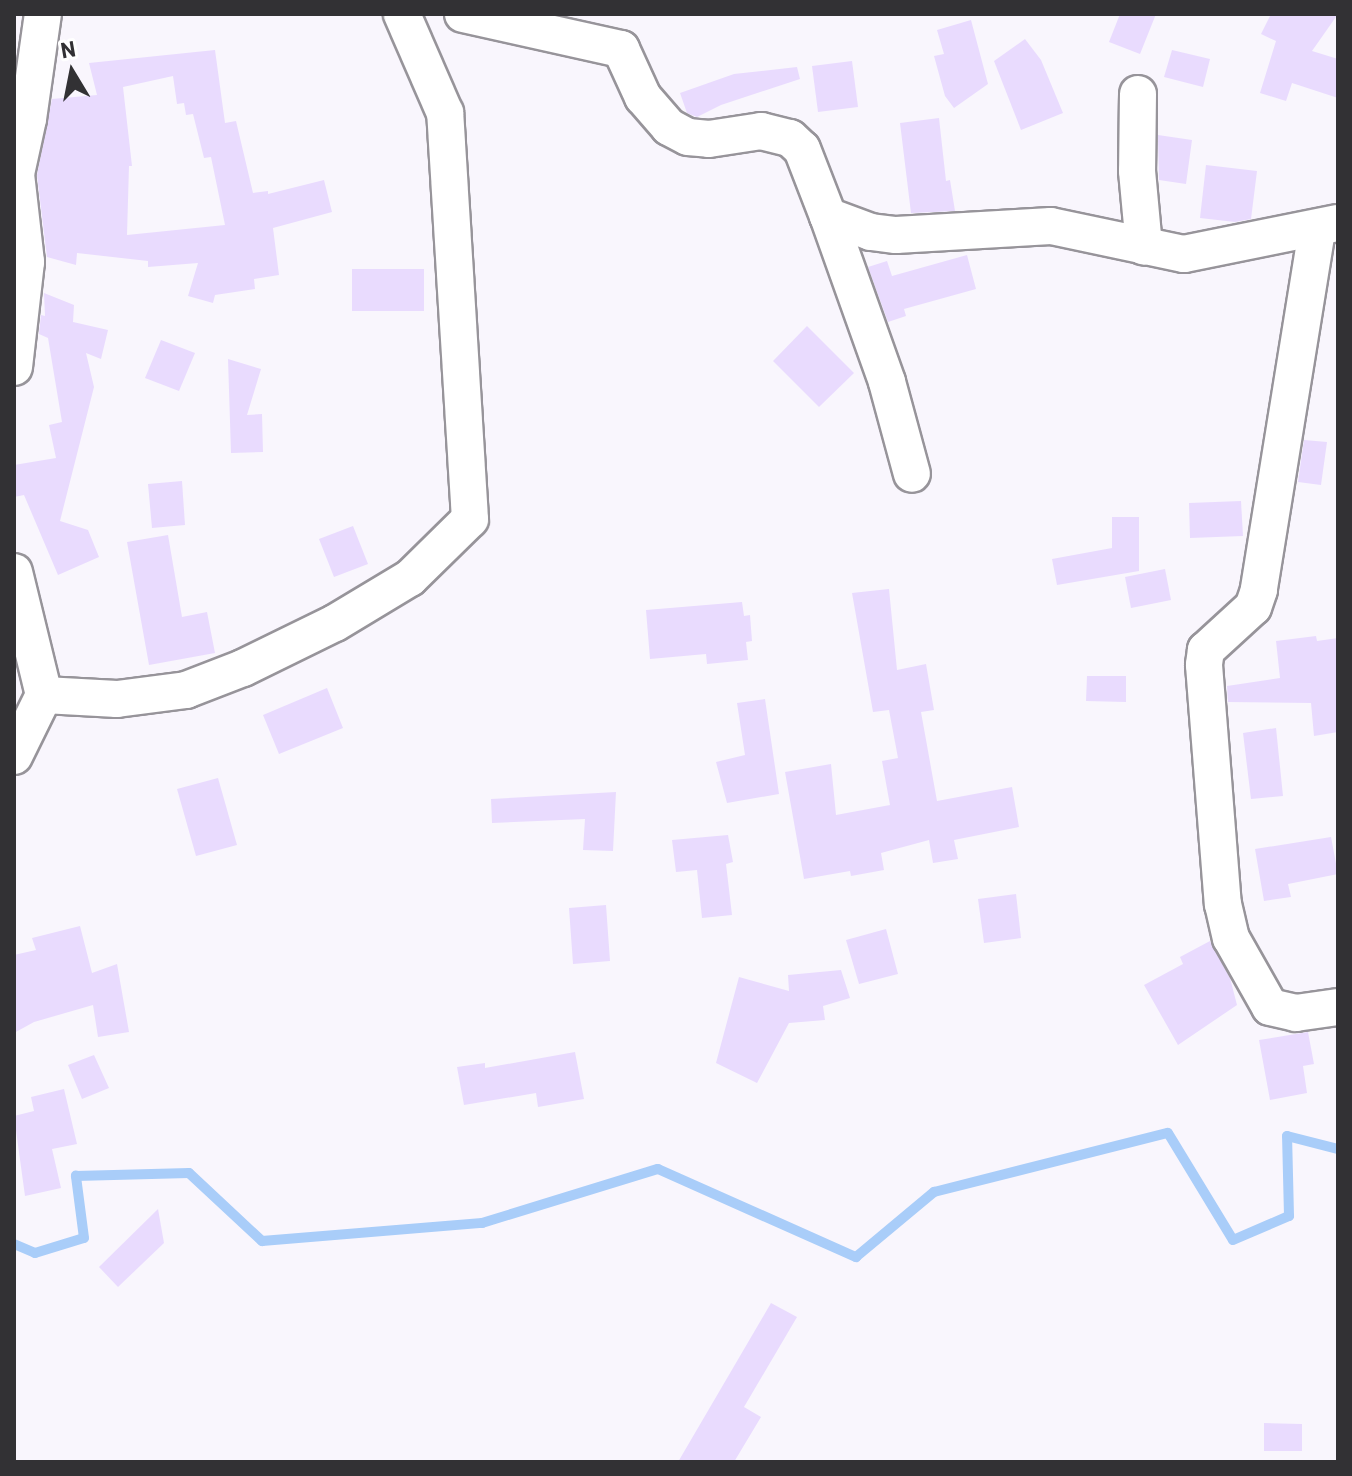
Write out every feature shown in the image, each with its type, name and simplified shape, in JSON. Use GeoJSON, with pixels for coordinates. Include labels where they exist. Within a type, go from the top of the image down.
{"type":"FeatureCollection","features":[{"type":"Feature","properties":{"kind":"street"},"geometry":{"type":"LineString","coordinates":[[14,367],[26,262],[16,174],[28,119],[43,14]]}},
{"type":"Feature","properties":{"kind":"street"},"geometry":{"type":"LineString","coordinates":[[44,695],[117,699],[186,690],[243,668],[335,623],[410,578],[470,519],[445,113],[402,14]]}},
{"type":"Feature","properties":{"kind":"street"},"geometry":{"type":"LineString","coordinates":[[463,14],[621,49],[643,97],[669,127],[688,137],[709,139],[761,131],[790,138],[802,149],[890,393],[912,474]]}},
{"type":"Feature","properties":{"kind":"street"},"geometry":{"type":"LineString","coordinates":[[1138,94],[1137,171],[1144,247]]}},
{"type":"Feature","properties":{"kind":"street"},"geometry":{"type":"LineString","coordinates":[[828,216],[871,232],[896,235],[1051,226],[1184,254],[1328,226],[1259,590],[1253,607],[1206,650],[1204,665],[1223,904],[1231,938],[1270,1007],[1296,1013],[1338,1007]]}},
{"type":"Feature","properties":{"kind":"street"},"geometry":{"type":"LineString","coordinates":[[14,572],[44,695],[14,756]]}},
{"type":"Feature","properties":{"kind":"building"},"geometry":{"type":"Polygon","coordinates":[[[1120,14],[1156,14],[1140,54],[1109,42],[1120,14]]]}},
{"type":"Feature","properties":{"kind":"building"},"geometry":{"type":"Polygon","coordinates":[[[1271,14],[1338,14],[1312,51],[1338,59],[1338,98],[1292,83],[1286,101],[1260,93],[1276,41],[1261,34],[1271,14]]]}},
{"type":"Feature","properties":{"kind":"building"},"geometry":{"type":"Polygon","coordinates":[[[971,20],[988,84],[954,108],[945,96],[934,56],[944,54],[937,30],[971,20]]]}},
{"type":"Feature","properties":{"kind":"building"},"geometry":{"type":"Polygon","coordinates":[[[1025,39],[1041,60],[1063,113],[1021,130],[994,61],[1025,39]]]}},
{"type":"Feature","properties":{"kind":"building"},"geometry":{"type":"Polygon","coordinates":[[[215,50],[225,123],[236,121],[253,193],[268,191],[268,194],[324,180],[332,212],[273,228],[279,275],[254,279],[255,289],[215,295],[213,303],[188,296],[198,263],[148,267],[148,261],[77,253],[76,265],[47,257],[37,175],[52,99],[97,95],[89,63],[215,50]],[[173,76],[123,87],[132,166],[129,166],[127,235],[225,225],[211,157],[204,158],[193,114],[186,115],[184,103],[177,104],[173,76]]]}},
{"type":"Feature","properties":{"kind":"building"},"geometry":{"type":"Polygon","coordinates":[[[1172,50],[1210,59],[1203,87],[1164,77],[1172,50]]]}},
{"type":"Feature","properties":{"kind":"building"},"geometry":{"type":"Polygon","coordinates":[[[852,61],[858,107],[818,112],[812,66],[852,61]]]}},
{"type":"Feature","properties":{"kind":"building"},"geometry":{"type":"Polygon","coordinates":[[[797,67],[800,79],[721,105],[697,117],[687,113],[680,93],[734,74],[797,67]]]}},
{"type":"Feature","properties":{"kind":"building"},"geometry":{"type":"Polygon","coordinates":[[[939,118],[946,181],[950,180],[955,211],[911,213],[900,123],[939,118]]]}},
{"type":"Feature","properties":{"kind":"building"},"geometry":{"type":"Polygon","coordinates":[[[1158,135],[1192,140],[1186,184],[1159,180],[1158,135]]]}},
{"type":"Feature","properties":{"kind":"building"},"geometry":{"type":"Polygon","coordinates":[[[1206,165],[1257,171],[1251,219],[1235,222],[1200,218],[1206,165]]]}},
{"type":"Feature","properties":{"kind":"building"},"geometry":{"type":"Polygon","coordinates":[[[967,255],[976,289],[904,309],[906,316],[888,322],[868,267],[887,261],[892,276],[967,255]]]}},
{"type":"Feature","properties":{"kind":"building"},"geometry":{"type":"Polygon","coordinates":[[[352,269],[424,269],[424,311],[352,311],[352,269]]]}},
{"type":"Feature","properties":{"kind":"building"},"geometry":{"type":"Polygon","coordinates":[[[44,293],[74,305],[73,322],[108,330],[101,359],[86,353],[94,387],[60,521],[88,530],[99,557],[58,575],[24,495],[14,497],[14,465],[56,458],[49,425],[62,422],[48,338],[39,334],[41,315],[45,316],[44,293]]]}},
{"type":"Feature","properties":{"kind":"building"},"geometry":{"type":"Polygon","coordinates":[[[807,326],[854,373],[819,407],[773,361],[807,326]]]}},
{"type":"Feature","properties":{"kind":"building"},"geometry":{"type":"Polygon","coordinates":[[[161,340],[195,353],[179,391],[145,378],[161,340]]]}},
{"type":"Feature","properties":{"kind":"building"},"geometry":{"type":"Polygon","coordinates":[[[228,359],[261,369],[247,415],[262,414],[263,452],[231,453],[228,359]]]}},
{"type":"Feature","properties":{"kind":"building"},"geometry":{"type":"Polygon","coordinates":[[[1304,440],[1327,442],[1321,485],[1298,482],[1304,440]]]}},
{"type":"Feature","properties":{"kind":"building"},"geometry":{"type":"Polygon","coordinates":[[[182,481],[185,525],[152,528],[148,484],[182,481]]]}},
{"type":"Feature","properties":{"kind":"building"},"geometry":{"type":"Polygon","coordinates":[[[1241,501],[1243,536],[1190,538],[1189,503],[1241,501]]]}},
{"type":"Feature","properties":{"kind":"building"},"geometry":{"type":"Polygon","coordinates":[[[1112,517],[1139,517],[1139,571],[1057,585],[1052,559],[1112,548],[1112,517]]]}},
{"type":"Feature","properties":{"kind":"building"},"geometry":{"type":"Polygon","coordinates":[[[353,526],[368,564],[334,577],[319,539],[353,526]]]}},
{"type":"Feature","properties":{"kind":"building"},"geometry":{"type":"Polygon","coordinates":[[[168,535],[182,617],[207,612],[215,653],[149,665],[127,542],[168,535]]]}},
{"type":"Feature","properties":{"kind":"building"},"geometry":{"type":"Polygon","coordinates":[[[1165,569],[1171,600],[1131,608],[1125,577],[1165,569]]]}},
{"type":"Feature","properties":{"kind":"building"},"geometry":{"type":"Polygon","coordinates":[[[889,589],[897,670],[926,664],[934,710],[921,712],[937,801],[1012,787],[1019,827],[954,840],[958,859],[933,863],[929,840],[881,853],[884,870],[851,876],[850,871],[804,879],[785,772],[831,764],[836,815],[890,805],[882,761],[898,758],[889,710],[873,712],[852,593],[889,589]]]}},
{"type":"Feature","properties":{"kind":"building"},"geometry":{"type":"Polygon","coordinates":[[[742,602],[744,616],[750,615],[752,641],[746,642],[748,660],[707,664],[706,654],[650,659],[646,610],[742,602]]]}},
{"type":"Feature","properties":{"kind":"building"},"geometry":{"type":"Polygon","coordinates":[[[1316,636],[1317,641],[1338,638],[1338,732],[1314,736],[1311,703],[1228,702],[1227,686],[1280,678],[1276,641],[1316,636]]]}},
{"type":"Feature","properties":{"kind":"building"},"geometry":{"type":"Polygon","coordinates":[[[1087,676],[1126,676],[1126,702],[1086,701],[1087,676]]]}},
{"type":"Feature","properties":{"kind":"building"},"geometry":{"type":"Polygon","coordinates":[[[327,688],[343,728],[279,754],[263,715],[327,688]]]}},
{"type":"Feature","properties":{"kind":"building"},"geometry":{"type":"Polygon","coordinates":[[[765,699],[779,794],[727,803],[716,762],[745,755],[737,703],[765,699]]]}},
{"type":"Feature","properties":{"kind":"building"},"geometry":{"type":"Polygon","coordinates":[[[1276,728],[1283,796],[1251,799],[1243,733],[1276,728]]]}},
{"type":"Feature","properties":{"kind":"building"},"geometry":{"type":"Polygon","coordinates":[[[218,778],[237,845],[196,856],[177,789],[218,778]]]}},
{"type":"Feature","properties":{"kind":"building"},"geometry":{"type":"Polygon","coordinates":[[[616,792],[613,851],[583,850],[585,819],[492,823],[491,799],[616,792]]]}},
{"type":"Feature","properties":{"kind":"building"},"geometry":{"type":"Polygon","coordinates":[[[728,835],[733,862],[726,864],[732,915],[702,918],[697,870],[676,872],[672,840],[728,835]]]}},
{"type":"Feature","properties":{"kind":"building"},"geometry":{"type":"Polygon","coordinates":[[[1331,837],[1338,874],[1288,884],[1291,897],[1264,901],[1255,849],[1331,837]]]}},
{"type":"Feature","properties":{"kind":"building"},"geometry":{"type":"Polygon","coordinates":[[[1016,894],[1021,938],[984,943],[978,899],[1016,894]]]}},
{"type":"Feature","properties":{"kind":"building"},"geometry":{"type":"Polygon","coordinates":[[[606,905],[610,961],[573,964],[569,908],[606,905]]]}},
{"type":"Feature","properties":{"kind":"building"},"geometry":{"type":"Polygon","coordinates":[[[80,926],[92,973],[117,964],[129,1032],[98,1037],[93,1005],[34,1022],[14,1033],[14,955],[36,950],[32,938],[80,926]]]}},
{"type":"Feature","properties":{"kind":"building"},"geometry":{"type":"Polygon","coordinates":[[[886,929],[898,974],[859,984],[846,940],[886,929]]]}},
{"type":"Feature","properties":{"kind":"building"},"geometry":{"type":"Polygon","coordinates":[[[1210,941],[1230,978],[1237,1005],[1178,1045],[1144,985],[1183,964],[1180,957],[1210,941]]]}},
{"type":"Feature","properties":{"kind":"building"},"geometry":{"type":"Polygon","coordinates":[[[841,970],[850,998],[823,1006],[825,1020],[789,1023],[757,1083],[716,1063],[739,977],[789,991],[788,975],[841,970]]]}},
{"type":"Feature","properties":{"kind":"building"},"geometry":{"type":"Polygon","coordinates":[[[1308,1032],[1314,1064],[1303,1066],[1307,1093],[1270,1100],[1259,1040],[1308,1032]]]}},
{"type":"Feature","properties":{"kind":"building"},"geometry":{"type":"Polygon","coordinates":[[[575,1052],[584,1099],[538,1107],[536,1093],[464,1105],[457,1067],[485,1063],[485,1068],[575,1052]]]}},
{"type":"Feature","properties":{"kind":"building"},"geometry":{"type":"Polygon","coordinates":[[[94,1055],[109,1088],[82,1099],[68,1065],[94,1055]]]}},
{"type":"Feature","properties":{"kind":"building"},"geometry":{"type":"Polygon","coordinates":[[[64,1089],[77,1144],[52,1149],[61,1188],[25,1196],[14,1116],[34,1111],[31,1097],[64,1089]]]}},
{"type":"Feature","properties":{"kind":"building"},"geometry":{"type":"Polygon","coordinates":[[[158,1209],[164,1243],[118,1287],[99,1267],[158,1209]]]}},
{"type":"Feature","properties":{"kind":"building"},"geometry":{"type":"Polygon","coordinates":[[[771,1303],[797,1317],[744,1407],[761,1417],[734,1462],[678,1462],[771,1303]]]}},
{"type":"Feature","properties":{"kind":"building"},"geometry":{"type":"Polygon","coordinates":[[[1264,1423],[1302,1424],[1302,1451],[1264,1451],[1264,1423]]]}},
{"type":"Feature","properties":{"kind":"waterway"},"geometry":{"type":"LineString","coordinates":[[14,1244],[35,1253],[84,1238],[76,1176],[189,1173],[262,1241],[482,1223],[658,1169],[856,1257],[934,1192],[1168,1133],[1233,1240],[1289,1216],[1287,1136],[1338,1149]]}}]}
